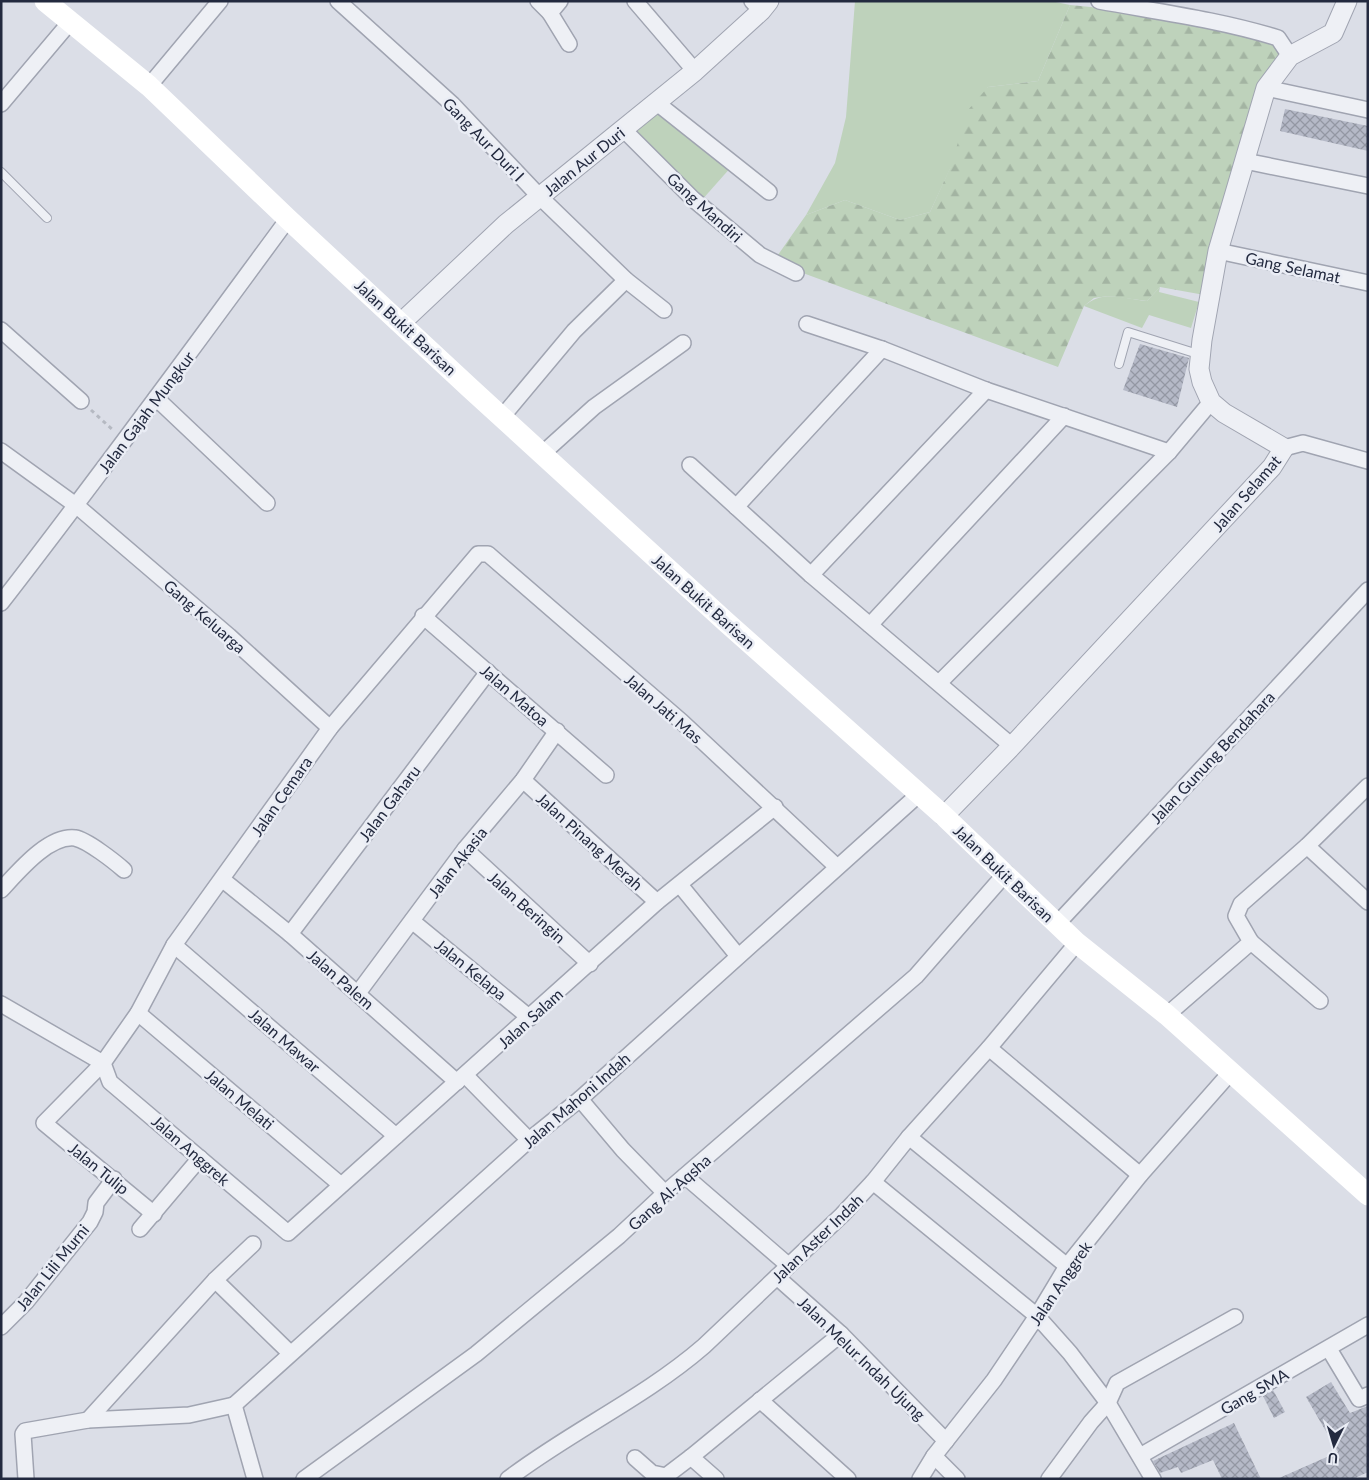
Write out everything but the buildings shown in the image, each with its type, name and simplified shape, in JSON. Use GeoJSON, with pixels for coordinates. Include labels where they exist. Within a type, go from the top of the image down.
{"type":"FeatureCollection","features":[{"type":"Feature","properties":{"kind":"main road","name":"Jalan Bukit Barisan"},"geometry":{"type":"LineString","coordinates":[[45,1],[149,86],[288,219],[402,322],[542,454],[918,795],[944,816],[1006,873],[1077,943],[1167,1015],[1367,1194]]}},
{"type":"Feature","properties":{"kind":"street"},"geometry":{"type":"LineString","coordinates":[[149,86],[220,1]]}},
{"type":"Feature","properties":{"kind":"street","name":"Gang Aur Duri I"},"geometry":{"type":"LineString","coordinates":[[338,1],[452,104],[540,197],[626,280],[664,310]]}},
{"type":"Feature","properties":{"kind":"street"},"geometry":{"type":"LineString","coordinates":[[538,1],[550,13],[569,44]]}},
{"type":"Feature","properties":{"kind":"street"},"geometry":{"type":"LineString","coordinates":[[550,13],[560,1]]}},
{"type":"Feature","properties":{"kind":"street"},"geometry":{"type":"LineString","coordinates":[[634,1],[695,71]]}},
{"type":"Feature","properties":{"kind":"street"},"geometry":{"type":"LineString","coordinates":[[1099,1],[1160,6],[1278,38],[1290,56]]}},
{"type":"Feature","properties":{"kind":"street"},"geometry":{"type":"LineString","coordinates":[[939,682],[1169,452],[1211,402],[1202,382],[1199,369],[1218,251],[1266,88],[1290,56],[1334,32],[1347,1]]}},
{"type":"Feature","properties":{"kind":"street","name":"Jalan Aur Duri"},"geometry":{"type":"LineString","coordinates":[[402,322],[506,224],[695,71],[761,5]]}},
{"type":"Feature","properties":{"kind":"street"},"geometry":{"type":"LineString","coordinates":[[1,104],[71,21]]}},
{"type":"Feature","properties":{"kind":"street"},"geometry":{"type":"LineString","coordinates":[[1266,88],[1368,110]]}},
{"type":"Feature","properties":{"kind":"street"},"geometry":{"type":"LineString","coordinates":[[657,103],[769,192]]}},
{"type":"Feature","properties":{"kind":"street","name":"Gang Mandiri"},"geometry":{"type":"LineString","coordinates":[[623,129],[693,199],[760,256],[796,273]]}},
{"type":"Feature","properties":{"kind":"street"},"geometry":{"type":"LineString","coordinates":[[1245,161],[1368,186]]}},
{"type":"Feature","properties":{"kind":"street","name":"Jalan Gajah Mungkur"},"geometry":{"type":"LineString","coordinates":[[1,602],[77,506],[124,439],[288,219]]}},
{"type":"Feature","properties":{"kind":"street","name":"Gang Selamat"},"geometry":{"type":"LineString","coordinates":[[1218,251],[1368,283]]}},
{"type":"Feature","properties":{"kind":"street"},"geometry":{"type":"LineString","coordinates":[[502,417],[574,331],[626,280]]}},
{"type":"Feature","properties":{"kind":"street"},"geometry":{"type":"LineString","coordinates":[[807,324],[882,349],[986,390],[1169,452]]}},
{"type":"Feature","properties":{"kind":"street"},"geometry":{"type":"LineString","coordinates":[[1,330],[81,401]]}},
{"type":"Feature","properties":{"kind":"street"},"geometry":{"type":"LineString","coordinates":[[542,454],[594,407],[682,344]]}},
{"type":"Feature","properties":{"kind":"street"},"geometry":{"type":"LineString","coordinates":[[736,507],[882,349]]}},
{"type":"Feature","properties":{"kind":"street"},"geometry":{"type":"LineString","coordinates":[[811,575],[986,390]]}},
{"type":"Feature","properties":{"kind":"street"},"geometry":{"type":"LineString","coordinates":[[156,398],[267,503]]}},
{"type":"Feature","properties":{"kind":"street","name":"Jalan Selamat"},"geometry":{"type":"LineString","coordinates":[[944,816],[1012,746],[1272,467],[1284,448],[1224,413],[1211,402]]}},
{"type":"Feature","properties":{"kind":"street"},"geometry":{"type":"LineString","coordinates":[[870,625],[1064,416]]}},
{"type":"Feature","properties":{"kind":"street"},"geometry":{"type":"LineString","coordinates":[[1284,448],[1303,443],[1368,461]]}},
{"type":"Feature","properties":{"kind":"street","name":"Gang Keluarga"},"geometry":{"type":"LineString","coordinates":[[1,451],[77,506],[229,636],[330,728]]}},
{"type":"Feature","properties":{"kind":"street"},"geometry":{"type":"LineString","coordinates":[[690,465],[811,575],[1012,746]]}},
{"type":"Feature","properties":{"kind":"street","name":"Jalan Cemara"},"geometry":{"type":"LineString","coordinates":[[44,1123],[103,1063],[138,1013],[174,945],[223,880],[280,795],[330,728],[423,616],[478,554],[488,554]]}},
{"type":"Feature","properties":{"kind":"street","name":"Jalan Jati Mas"},"geometry":{"type":"LineString","coordinates":[[488,554],[682,722],[836,866]]}},
{"type":"Feature","properties":{"kind":"street","name":"Jalan Gunung Bendahara"},"geometry":{"type":"LineString","coordinates":[[1057,924],[1368,590]]}},
{"type":"Feature","properties":{"kind":"street","name":"Jalan Matoa"},"geometry":{"type":"LineString","coordinates":[[423,616],[606,775]]}},
{"type":"Feature","properties":{"kind":"street","name":"Jalan Gaharu"},"geometry":{"type":"LineString","coordinates":[[290,934],[488,672]]}},
{"type":"Feature","properties":{"kind":"street","name":"Jalan Akasia"},"geometry":{"type":"LineString","coordinates":[[358,993],[465,849],[523,780],[557,731]]}},
{"type":"Feature","properties":{"kind":"street","name":"Jalan Pinang Merah"},"geometry":{"type":"LineString","coordinates":[[523,780],[657,902]]}},
{"type":"Feature","properties":{"kind":"street"},"geometry":{"type":"LineString","coordinates":[[1320,1001],[1251,942],[1236,916],[1241,904],[1307,846],[1368,786]]}},
{"type":"Feature","properties":{"kind":"street","name":"Jalan Mahoni Indah"},"geometry":{"type":"LineString","coordinates":[[234,1405],[290,1353],[438,1224],[529,1140],[580,1099],[836,866],[918,795]]}},
{"type":"Feature","properties":{"kind":"street","name":"Jalan Salam"},"geometry":{"type":"LineString","coordinates":[[288,1233],[530,1018],[657,902],[775,807]]}},
{"type":"Feature","properties":{"kind":"street"},"geometry":{"type":"LineString","coordinates":[[1,890],[32,858],[56,842],[76,838],[108,856],[124,870]]}},
{"type":"Feature","properties":{"kind":"street"},"geometry":{"type":"LineString","coordinates":[[1307,846],[1368,902]]}},
{"type":"Feature","properties":{"kind":"street","name":"Jalan Beringin"},"geometry":{"type":"LineString","coordinates":[[465,849],[590,964]]}},
{"type":"Feature","properties":{"kind":"street","name":"Gang Al-Aqsha"},"geometry":{"type":"LineString","coordinates":[[304,1479],[476,1354],[619,1236],[665,1193],[916,976],[1006,873]]}},
{"type":"Feature","properties":{"kind":"street","name":"Jalan Palem"},"geometry":{"type":"LineString","coordinates":[[223,880],[462,1078],[529,1140]]}},
{"type":"Feature","properties":{"kind":"street"},"geometry":{"type":"LineString","coordinates":[[680,885],[738,956]]}},
{"type":"Feature","properties":{"kind":"street","name":"Jalan Kelapa"},"geometry":{"type":"LineString","coordinates":[[412,921],[530,1018]]}},
{"type":"Feature","properties":{"kind":"street"},"geometry":{"type":"LineString","coordinates":[[1167,1015],[1251,942]]}},
{"type":"Feature","properties":{"kind":"street","name":"Jalan Aster Indah"},"geometry":{"type":"LineString","coordinates":[[508,1479],[557,1444],[682,1365],[777,1277],[842,1215],[873,1182],[909,1137],[989,1048],[1077,943]]}},
{"type":"Feature","properties":{"kind":"street","name":"Jalan Mawar"},"geometry":{"type":"LineString","coordinates":[[174,945],[396,1136]]}},
{"type":"Feature","properties":{"kind":"street"},"geometry":{"type":"LineString","coordinates":[[1,1004],[103,1063]]}},
{"type":"Feature","properties":{"kind":"street","name":"Jalan Melati"},"geometry":{"type":"LineString","coordinates":[[138,1013],[341,1185]]}},
{"type":"Feature","properties":{"kind":"street"},"geometry":{"type":"LineString","coordinates":[[989,1048],[1140,1175]]}},
{"type":"Feature","properties":{"kind":"street","name":"Jalan Anggrek"},"geometry":{"type":"LineString","coordinates":[[103,1063],[110,1082],[288,1233]]}},
{"type":"Feature","properties":{"kind":"street","name":"Jalan Anggrek"},"geometry":{"type":"LineString","coordinates":[[920,1479],[934,1456],[994,1380],[1037,1316],[1067,1266],[1140,1175],[1230,1073]]}},
{"type":"Feature","properties":{"kind":"street"},"geometry":{"type":"LineString","coordinates":[[580,1099],[619,1146],[665,1193]]}},
{"type":"Feature","properties":{"kind":"street","name":"Jalan Tulip"},"geometry":{"type":"LineString","coordinates":[[44,1123],[154,1214]]}},
{"type":"Feature","properties":{"kind":"street"},"geometry":{"type":"LineString","coordinates":[[909,1137],[1067,1266]]}},
{"type":"Feature","properties":{"kind":"street"},"geometry":{"type":"LineString","coordinates":[[140,1229],[200,1158]]}},
{"type":"Feature","properties":{"kind":"street"},"geometry":{"type":"LineString","coordinates":[[685,1176],[788,1265]]}},
{"type":"Feature","properties":{"kind":"street","name":"Jalan Lili Murni"},"geometry":{"type":"LineString","coordinates":[[1,1327],[26,1302],[90,1222],[95,1212],[96,1203],[114,1180]]}},
{"type":"Feature","properties":{"kind":"street"},"geometry":{"type":"LineString","coordinates":[[873,1182],[1037,1316],[1070,1353],[1108,1403],[1153,1479]]}},
{"type":"Feature","properties":{"kind":"street"},"geometry":{"type":"LineString","coordinates":[[88,1420],[215,1280],[253,1244]]}},
{"type":"Feature","properties":{"kind":"street","name":"Jalan Melur Indah Ujung"},"geometry":{"type":"LineString","coordinates":[[777,1277],[841,1334],[946,1441]]}},
{"type":"Feature","properties":{"kind":"street"},"geometry":{"type":"LineString","coordinates":[[215,1280],[290,1353]]}},
{"type":"Feature","properties":{"kind":"street"},"geometry":{"type":"LineString","coordinates":[[1049,1479],[1091,1422],[1108,1403],[1117,1383],[1235,1317]]}},
{"type":"Feature","properties":{"kind":"street","name":"Gang SMA"},"geometry":{"type":"LineString","coordinates":[[1140,1456],[1368,1325]]}},
{"type":"Feature","properties":{"kind":"street"},"geometry":{"type":"LineString","coordinates":[[634,1458],[652,1473],[666,1476],[841,1334]]}},
{"type":"Feature","properties":{"kind":"street"},"geometry":{"type":"LineString","coordinates":[[1329,1348],[1359,1398],[1368,1395]]}},
{"type":"Feature","properties":{"kind":"street"},"geometry":{"type":"LineString","coordinates":[[760,1400],[848,1479]]}},
{"type":"Feature","properties":{"kind":"street"},"geometry":{"type":"LineString","coordinates":[[26,1479],[23,1434],[25,1430],[88,1420],[189,1415],[234,1405],[255,1479]]}},
{"type":"Feature","properties":{"kind":"street"},"geometry":{"type":"LineString","coordinates":[[934,1456],[957,1479]]}},
{"type":"Feature","properties":{"kind":"street"},"geometry":{"type":"LineString","coordinates":[[691,1457],[716,1479]]}},
{"type":"Feature","properties":{"kind":"lane"},"geometry":{"type":"LineString","coordinates":[[1,172],[47,218]]}},
{"type":"Feature","properties":{"kind":"lane"},"geometry":{"type":"LineString","coordinates":[[1118,364],[1128,332],[1201,355]]}},
{"type":"Feature","properties":{"kind":"path"},"geometry":{"type":"LineString","coordinates":[[81,401],[124,439]]}},
{"type":"Feature","properties":{"kind":"green space"},"geometry":{"type":"Polygon","coordinates":[[[855,1],[1051,1],[1070,5],[1038,81],[988,87],[930,212],[900,220],[845,200],[806,215],[835,163],[846,117],[855,1]]]}},
{"type":"Feature","properties":{"kind":"green space"},"geometry":{"type":"Polygon","coordinates":[[[1070,5],[1194,17],[1257,32],[1290,56],[1266,88],[1210,296],[1160,287],[1147,301],[1109,296],[1094,298],[1084,306],[1058,367],[773,262],[806,215],[845,200],[900,220],[930,212],[950,168],[968,110],[988,87],[1038,81],[1070,5]]]}},
{"type":"Feature","properties":{"kind":"green space"},"geometry":{"type":"Polygon","coordinates":[[[658,105],[732,166],[701,201],[630,133],[658,105]]]}},
{"type":"Feature","properties":{"kind":"green space"},"geometry":{"type":"Polygon","coordinates":[[[1160,287],[1159,292],[1199,302],[1191,328],[1149,315],[1142,328],[1084,306],[1107,296],[1147,301],[1160,287]]]}}]}
